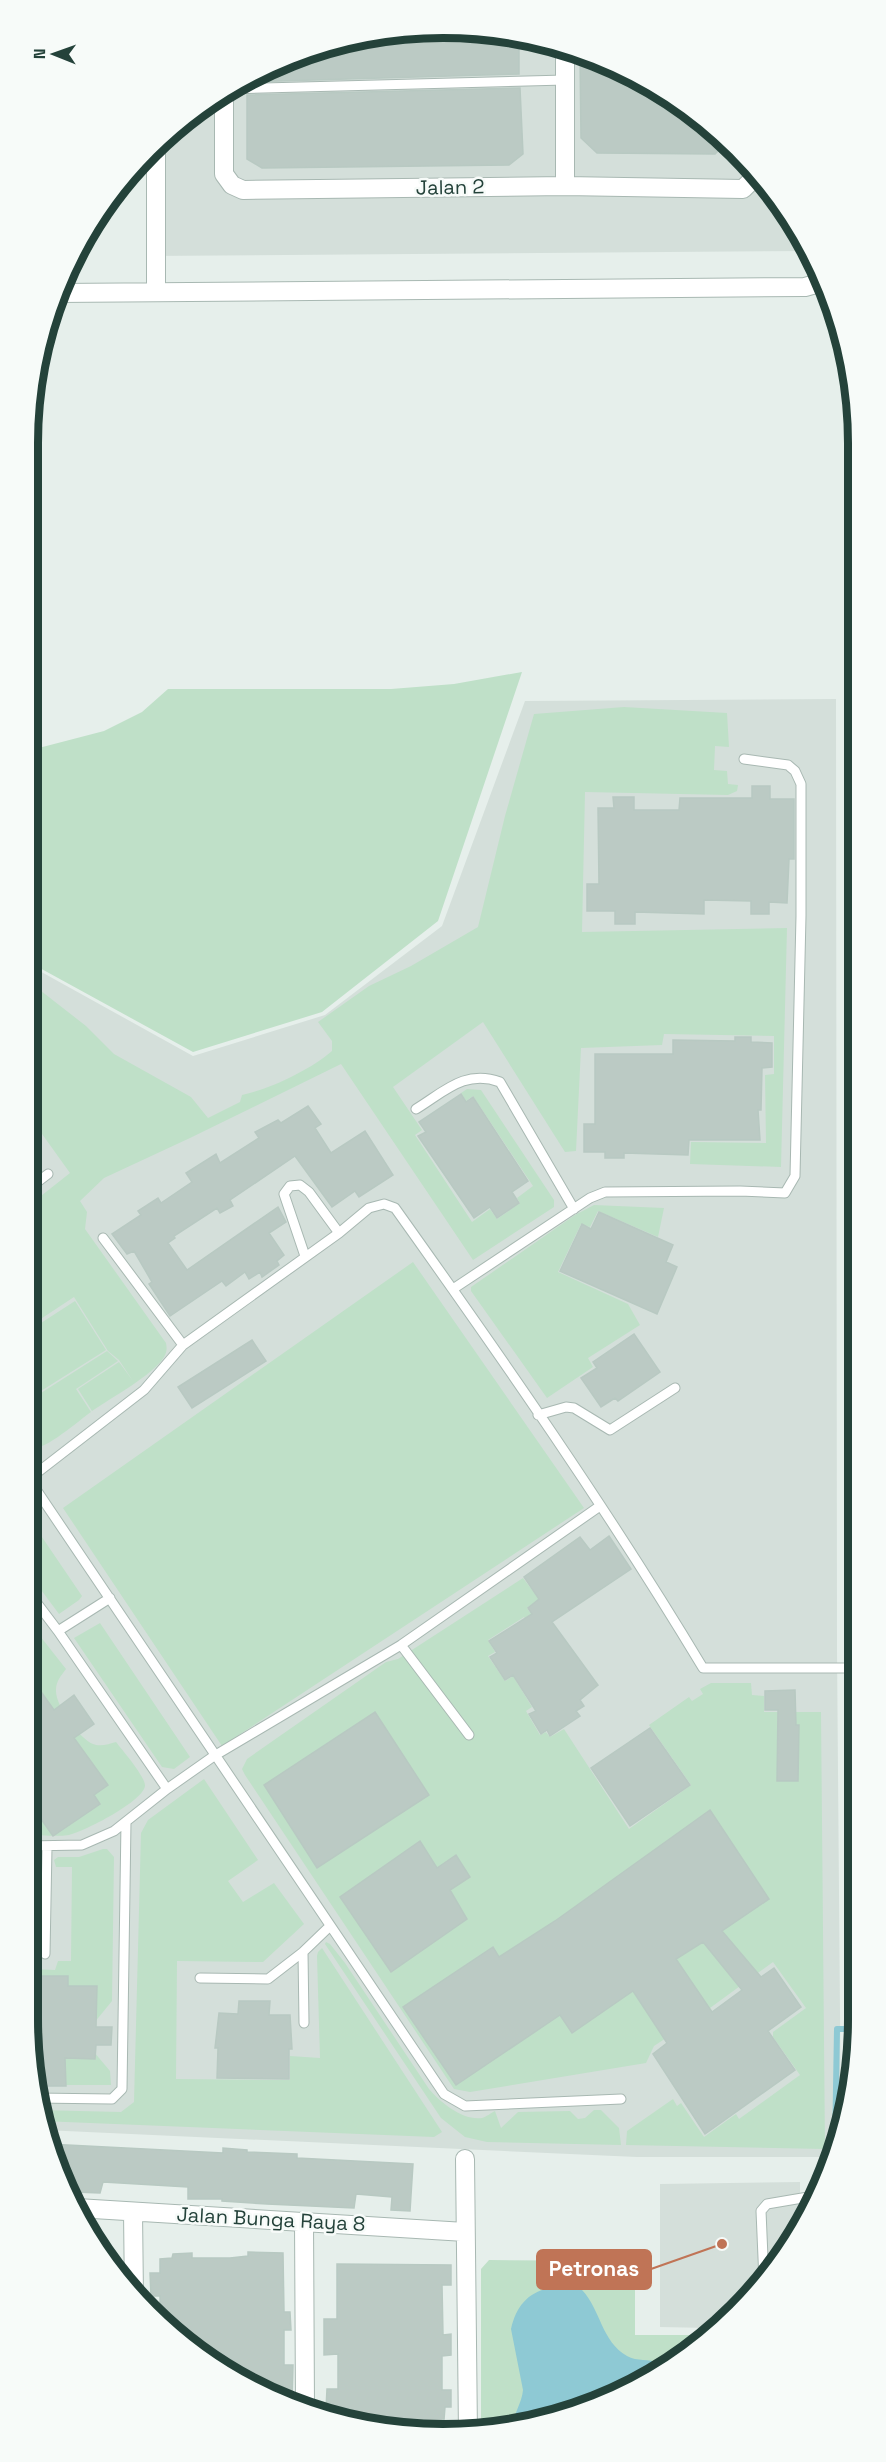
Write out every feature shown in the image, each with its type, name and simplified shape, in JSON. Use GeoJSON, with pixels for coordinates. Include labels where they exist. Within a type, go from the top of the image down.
{"type":"FeatureCollection","features":[{"type":"Feature","properties":{"kind":"street"},"geometry":{"type":"LineString","coordinates":[[565,56],[565,186]]}},
{"type":"Feature","properties":{"kind":"street","name":"Jalan 2"},"geometry":{"type":"LineString","coordinates":[[226,101],[224,174],[232,185],[243,190],[565,186],[743,189],[752,180]]}},
{"type":"Feature","properties":{"kind":"street"},"geometry":{"type":"LineString","coordinates":[[156,156],[156,292]]}},
{"type":"Feature","properties":{"kind":"street"},"geometry":{"type":"LineString","coordinates":[[66,293],[805,287],[816,284]]}},
{"type":"Feature","properties":{"kind":"street"},"geometry":{"type":"LineString","coordinates":[[805,287],[820,293]]}},
{"type":"Feature","properties":{"kind":"street"},"geometry":{"type":"LineString","coordinates":[[465,2159],[468,2424]]}},
{"type":"Feature","properties":{"kind":"street","name":"Jalan Bunga Raya 8"},"geometry":{"type":"LineString","coordinates":[[85,2209],[465,2232]]}},
{"type":"Feature","properties":{"kind":"street"},"geometry":{"type":"LineString","coordinates":[[133,2212],[134,2281]]}},
{"type":"Feature","properties":{"kind":"street"},"geometry":{"type":"LineString","coordinates":[[304,2222],[305,2400]]}},
{"type":"Feature","properties":{"kind":"lane"},"geometry":{"type":"LineString","coordinates":[[247,88],[565,80]]}},
{"type":"Feature","properties":{"kind":"lane"},"geometry":{"type":"LineString","coordinates":[[453,1289],[590,1198],[605,1192],[785,1193],[795,1176],[801,916],[801,784],[795,771],[788,765],[744,759]]}},
{"type":"Feature","properties":{"kind":"lane"},"geometry":{"type":"LineString","coordinates":[[416,1109],[465,1079],[485,1077],[500,1082],[574,1209]]}},
{"type":"Feature","properties":{"kind":"lane"},"geometry":{"type":"LineString","coordinates":[[38,1182],[48,1174]]}},
{"type":"Feature","properties":{"kind":"lane"},"geometry":{"type":"LineString","coordinates":[[305,1256],[284,1194],[290,1186],[300,1185],[309,1192],[339,1233]]}},
{"type":"Feature","properties":{"kind":"lane"},"geometry":{"type":"LineString","coordinates":[[38,1470],[144,1390],[183,1345],[339,1233],[369,1208],[384,1204],[395,1208],[453,1289],[600,1506],[703,1668],[848,1668]]}},
{"type":"Feature","properties":{"kind":"lane"},"geometry":{"type":"LineString","coordinates":[[103,1238],[183,1345]]}},
{"type":"Feature","properties":{"kind":"lane"},"geometry":{"type":"LineString","coordinates":[[538,1415],[566,1407],[574,1408],[610,1430],[675,1388]]}},
{"type":"Feature","properties":{"kind":"lane"},"geometry":{"type":"LineString","coordinates":[[38,1492],[444,2094],[465,2106],[621,2099]]}},
{"type":"Feature","properties":{"kind":"lane"},"geometry":{"type":"LineString","coordinates":[[38,1847],[82,1845],[114,1831],[167,1789],[214,1756],[401,1645],[600,1506]]}},
{"type":"Feature","properties":{"kind":"lane"},"geometry":{"type":"LineString","coordinates":[[58,1631],[110,1598]]}},
{"type":"Feature","properties":{"kind":"lane"},"geometry":{"type":"LineString","coordinates":[[38,1605],[167,1789]]}},
{"type":"Feature","properties":{"kind":"lane"},"geometry":{"type":"LineString","coordinates":[[401,1645],[469,1735]]}},
{"type":"Feature","properties":{"kind":"lane"},"geometry":{"type":"LineString","coordinates":[[45,2098],[112,2100],[122,2089],[126,1822]]}},
{"type":"Feature","properties":{"kind":"lane"},"geometry":{"type":"LineString","coordinates":[[45,1954],[47,1847]]}},
{"type":"Feature","properties":{"kind":"lane"},"geometry":{"type":"LineString","coordinates":[[200,1978],[268,1979],[303,1952],[329,1926]]}},
{"type":"Feature","properties":{"kind":"lane"},"geometry":{"type":"LineString","coordinates":[[303,1952],[304,2023]]}},
{"type":"Feature","properties":{"kind":"lane"},"geometry":{"type":"LineString","coordinates":[[763,2268],[761,2211],[767,2204],[807,2197]]}},
{"type":"Feature","properties":{"kind":"shaded area"},"geometry":{"type":"Polygon","coordinates":[[[416,38],[470,38],[548,51],[598,68],[646,92],[690,121],[730,156],[765,196],[800,251],[146,256],[147,166],[196,121],[240,92],[288,68],[338,51],[416,38]]]}},
{"type":"Feature","properties":{"kind":"shaded area"},"geometry":{"type":"Polygon","coordinates":[[[836,699],[837,1650],[841,2099],[827,2149],[824,2157],[637,2157],[53,2130],[45,2098],[38,2046],[38,970],[193,1056],[325,1015],[442,926],[525,701],[836,699]]]}},
{"type":"Feature","properties":{"kind":"shaded area"},"geometry":{"type":"Polygon","coordinates":[[[800,2182],[800,2211],[780,2244],[748,2286],[705,2328],[660,2327],[660,2184],[800,2182]]]}},
{"type":"Feature","properties":{"kind":"green space"},"geometry":{"type":"Polygon","coordinates":[[[522,672],[438,921],[322,1012],[193,1052],[38,967],[38,748],[104,731],[142,712],[168,689],[391,689],[454,684],[522,672]]]}},
{"type":"Feature","properties":{"kind":"green space"},"geometry":{"type":"Polygon","coordinates":[[[624,707],[727,713],[729,747],[715,746],[714,770],[727,771],[728,784],[738,785],[737,791],[728,795],[585,792],[582,932],[787,928],[781,1167],[690,1164],[691,1142],[766,1143],[765,1075],[774,1074],[774,1036],[664,1034],[662,1045],[581,1048],[576,1151],[565,1152],[483,1022],[393,1087],[422,1130],[415,1135],[472,1222],[490,1209],[497,1219],[520,1203],[517,1198],[533,1186],[473,1096],[466,1101],[461,1093],[467,1089],[481,1090],[554,1200],[554,1207],[473,1260],[341,1064],[104,1178],[80,1201],[87,1212],[85,1229],[167,1347],[164,1357],[151,1371],[92,1411],[78,1389],[119,1362],[133,1381],[119,1360],[108,1351],[74,1297],[38,1321],[38,1198],[70,1173],[38,1128],[38,989],[86,1026],[114,1054],[191,1097],[208,1118],[240,1102],[242,1095],[289,1078],[313,1065],[332,1051],[332,1041],[318,1022],[369,986],[411,966],[478,927],[505,816],[534,714],[624,707]]]}},
{"type":"Feature","properties":{"kind":"green space"},"geometry":{"type":"Polygon","coordinates":[[[594,1205],[664,1208],[658,1237],[598,1211],[590,1227],[581,1224],[558,1272],[628,1304],[640,1325],[588,1358],[593,1367],[547,1398],[471,1291],[471,1287],[575,1215],[594,1205]]]}},
{"type":"Feature","properties":{"kind":"green space"},"geometry":{"type":"Polygon","coordinates":[[[413,1262],[584,1508],[222,1746],[63,1508],[413,1262]]]}},
{"type":"Feature","properties":{"kind":"green space"},"geometry":{"type":"Polygon","coordinates":[[[75,1301],[106,1350],[38,1393],[38,1325],[75,1301]]]}},
{"type":"Feature","properties":{"kind":"green space"},"geometry":{"type":"Polygon","coordinates":[[[107,1351],[118,1361],[76,1389],[91,1412],[69,1429],[38,1448],[38,1395],[107,1351]]]}},
{"type":"Feature","properties":{"kind":"green space"},"geometry":{"type":"Polygon","coordinates":[[[38,1531],[82,1596],[59,1614],[38,1586],[38,1531]]]}},
{"type":"Feature","properties":{"kind":"green space"},"geometry":{"type":"Polygon","coordinates":[[[523,1578],[539,1599],[527,1608],[538,1624],[532,1629],[524,1617],[488,1640],[495,1652],[488,1656],[505,1681],[513,1676],[532,1707],[526,1711],[540,1735],[546,1732],[550,1737],[564,1729],[629,1829],[691,1785],[649,1725],[689,1697],[692,1701],[703,1694],[700,1689],[711,1683],[751,1683],[752,1695],[764,1696],[764,1712],[821,1712],[825,2149],[626,2145],[627,2131],[673,2099],[677,2106],[681,2103],[704,2137],[736,2114],[739,2119],[800,2075],[773,2037],[773,2032],[806,2008],[773,1962],[654,2046],[646,2063],[470,2092],[454,2089],[245,1775],[242,1769],[247,1759],[386,1662],[398,1659],[523,1578]]]}},
{"type":"Feature","properties":{"kind":"green space"},"geometry":{"type":"Polygon","coordinates":[[[100,1623],[190,1757],[174,1769],[162,1767],[74,1638],[100,1623]]]}},
{"type":"Feature","properties":{"kind":"green space"},"geometry":{"type":"Polygon","coordinates":[[[38,1633],[66,1669],[58,1681],[56,1690],[59,1704],[69,1720],[87,1741],[93,1744],[116,1742],[137,1769],[145,1785],[136,1799],[100,1822],[77,1833],[54,1836],[38,1835],[38,1633]]]}},
{"type":"Feature","properties":{"kind":"green space"},"geometry":{"type":"Polygon","coordinates":[[[204,1779],[258,1860],[228,1881],[243,1902],[274,1883],[304,1924],[263,1962],[177,1961],[176,2079],[290,2080],[290,2056],[320,2058],[317,1956],[322,1948],[442,2132],[434,2137],[50,2121],[48,2110],[121,2112],[134,2102],[141,1833],[148,1820],[204,1779]]]}},
{"type":"Feature","properties":{"kind":"green space"},"geometry":{"type":"Polygon","coordinates":[[[107,1849],[114,1857],[112,2001],[94,2023],[94,2052],[110,2071],[111,2085],[43,2085],[38,2046],[38,1969],[55,1970],[58,1961],[71,1961],[72,1867],[56,1867],[54,1860],[58,1857],[79,1857],[107,1849]]]}},
{"type":"Feature","properties":{"kind":"green space"},"geometry":{"type":"Polygon","coordinates":[[[326,1942],[345,1963],[429,2089],[452,2110],[475,2118],[484,2117],[495,2111],[501,2128],[518,2112],[570,2111],[578,2119],[585,2118],[594,2110],[601,2110],[619,2128],[621,2145],[487,2142],[465,2137],[441,2118],[325,1944],[326,1942]]]}},
{"type":"Feature","properties":{"kind":"green space"},"geometry":{"type":"Polygon","coordinates":[[[489,2260],[635,2261],[635,2335],[697,2335],[646,2370],[598,2394],[548,2411],[481,2423],[481,2269],[489,2260]]]}},
{"type":"Feature","properties":{"kind":"water"},"geometry":{"type":"Polygon","coordinates":[[[549,2288],[582,2290],[606,2334],[618,2350],[631,2358],[658,2363],[598,2394],[548,2411],[514,2418],[523,2390],[511,2329],[519,2308],[529,2297],[549,2288]]]}},
{"type":"Feature","properties":{"kind":"building"},"geometry":{"type":"Polygon","coordinates":[[[416,38],[470,38],[519,45],[519,74],[259,82],[288,68],[338,51],[416,38]]]}},
{"type":"Feature","properties":{"kind":"building"},"geometry":{"type":"Polygon","coordinates":[[[580,62],[646,92],[690,121],[721,148],[715,154],[597,153],[581,138],[580,62]]]}},
{"type":"Feature","properties":{"kind":"building"},"geometry":{"type":"Polygon","coordinates":[[[520,88],[523,154],[509,165],[262,168],[247,159],[247,95],[520,88]]]}},
{"type":"Feature","properties":{"kind":"building"},"geometry":{"type":"Polygon","coordinates":[[[752,786],[770,786],[770,799],[794,799],[794,859],[789,859],[787,903],[769,902],[769,914],[751,914],[751,901],[704,900],[704,914],[635,912],[635,924],[615,924],[615,911],[587,911],[587,884],[599,884],[598,808],[614,808],[613,797],[634,797],[634,810],[679,810],[680,798],[752,798],[752,786]]]}},
{"type":"Feature","properties":{"kind":"building"},"geometry":{"type":"Polygon","coordinates":[[[735,1037],[751,1037],[751,1042],[772,1043],[772,1067],[762,1068],[761,1110],[758,1110],[760,1140],[689,1140],[688,1155],[624,1153],[624,1158],[605,1158],[605,1152],[584,1152],[584,1124],[595,1124],[595,1054],[673,1054],[673,1040],[735,1041],[735,1037]]]}},
{"type":"Feature","properties":{"kind":"building"},"geometry":{"type":"Polygon","coordinates":[[[461,1094],[466,1102],[473,1097],[528,1181],[512,1192],[519,1203],[497,1218],[490,1207],[474,1218],[418,1136],[426,1132],[419,1122],[461,1094]]]}},
{"type":"Feature","properties":{"kind":"building"},"geometry":{"type":"Polygon","coordinates":[[[308,1106],[321,1124],[315,1128],[331,1153],[365,1131],[393,1175],[359,1197],[355,1191],[332,1207],[295,1156],[230,1200],[233,1206],[220,1213],[217,1208],[174,1236],[175,1238],[168,1243],[187,1270],[278,1207],[286,1222],[269,1233],[284,1255],[277,1261],[279,1265],[262,1277],[260,1272],[249,1279],[245,1272],[226,1286],[222,1281],[170,1316],[149,1284],[152,1282],[134,1251],[127,1254],[112,1234],[141,1215],[138,1211],[158,1198],[161,1203],[192,1182],[186,1173],[216,1154],[220,1163],[259,1138],[255,1132],[278,1120],[281,1123],[308,1106]]]}},
{"type":"Feature","properties":{"kind":"building"},"geometry":{"type":"Polygon","coordinates":[[[599,1212],[673,1245],[666,1262],[677,1267],[657,1314],[560,1271],[582,1224],[591,1229],[599,1212]]]}},
{"type":"Feature","properties":{"kind":"building"},"geometry":{"type":"Polygon","coordinates":[[[634,1334],[660,1372],[618,1401],[615,1398],[601,1407],[581,1378],[597,1368],[593,1362],[634,1334]]]}},
{"type":"Feature","properties":{"kind":"building"},"geometry":{"type":"Polygon","coordinates":[[[252,1340],[266,1361],[192,1408],[178,1387],[252,1340]]]}},
{"type":"Feature","properties":{"kind":"building"},"geometry":{"type":"Polygon","coordinates":[[[609,1536],[631,1569],[552,1622],[598,1685],[580,1700],[584,1706],[576,1711],[580,1716],[550,1736],[547,1730],[541,1734],[529,1714],[536,1711],[513,1675],[505,1680],[490,1657],[497,1653],[489,1641],[532,1614],[528,1608],[539,1599],[524,1577],[580,1537],[590,1550],[609,1536]]]}},
{"type":"Feature","properties":{"kind":"building"},"geometry":{"type":"Polygon","coordinates":[[[38,1687],[54,1710],[74,1695],[94,1724],[74,1738],[108,1785],[94,1795],[100,1804],[53,1836],[38,1815],[38,1687]]]}},
{"type":"Feature","properties":{"kind":"building"},"geometry":{"type":"Polygon","coordinates":[[[795,1690],[796,1725],[799,1725],[798,1781],[777,1781],[778,1710],[765,1710],[765,1691],[795,1690]]]}},
{"type":"Feature","properties":{"kind":"building"},"geometry":{"type":"Polygon","coordinates":[[[375,1712],[429,1795],[317,1868],[264,1785],[375,1712]]]}},
{"type":"Feature","properties":{"kind":"building"},"geometry":{"type":"Polygon","coordinates":[[[650,1728],[690,1785],[630,1826],[591,1768],[650,1728]]]}},
{"type":"Feature","properties":{"kind":"building"},"geometry":{"type":"Polygon","coordinates":[[[710,1810],[769,1899],[722,1931],[761,1977],[774,1968],[801,2007],[768,2031],[795,2070],[705,2134],[653,2054],[667,2043],[633,1991],[572,2033],[560,2015],[456,2085],[403,2007],[493,1947],[499,1957],[555,1921],[710,1810]],[[703,1942],[676,1959],[712,2012],[742,1990],[703,1942]]]}},
{"type":"Feature","properties":{"kind":"building"},"geometry":{"type":"Polygon","coordinates":[[[420,1841],[437,1868],[456,1855],[470,1877],[450,1890],[467,1919],[391,1972],[340,1897],[420,1841]]]}},
{"type":"Feature","properties":{"kind":"building"},"geometry":{"type":"Polygon","coordinates":[[[38,1976],[68,1976],[68,1986],[97,1986],[96,2027],[112,2027],[111,2045],[96,2045],[95,2059],[65,2058],[66,2086],[43,2086],[38,2046],[38,1976]]]}},
{"type":"Feature","properties":{"kind":"building"},"geometry":{"type":"Polygon","coordinates":[[[239,2001],[270,2001],[269,2015],[290,2015],[292,2049],[289,2049],[289,2079],[217,2078],[218,2048],[215,2048],[219,2013],[238,2014],[239,2001]]]}},
{"type":"Feature","properties":{"kind":"building"},"geometry":{"type":"Polygon","coordinates":[[[58,2144],[223,2153],[223,2148],[247,2150],[247,2152],[297,2154],[297,2158],[413,2164],[410,2211],[391,2210],[392,2197],[356,2194],[354,2208],[267,2204],[222,2201],[222,2199],[188,2199],[188,2187],[103,2182],[100,2193],[76,2192],[76,2181],[71,2180],[58,2144]]]}},
{"type":"Feature","properties":{"kind":"building"},"geometry":{"type":"Polygon","coordinates":[[[248,2252],[283,2253],[284,2312],[290,2312],[291,2330],[284,2330],[284,2365],[293,2365],[292,2396],[240,2370],[196,2341],[160,2310],[160,2296],[151,2296],[150,2273],[160,2273],[160,2259],[172,2258],[173,2254],[192,2253],[192,2258],[248,2256],[248,2252]]]}},
{"type":"Feature","properties":{"kind":"building"},"geometry":{"type":"Polygon","coordinates":[[[337,2264],[451,2265],[451,2285],[442,2285],[443,2335],[451,2334],[451,2355],[442,2356],[442,2390],[451,2390],[451,2407],[445,2407],[444,2424],[390,2421],[326,2407],[327,2389],[338,2389],[338,2354],[324,2355],[324,2319],[337,2319],[337,2264]]]}},
{"type":"Feature","properties":{"kind":"waterway"},"geometry":{"type":"LineString","coordinates":[[835,2122],[837,2029],[848,2029]]}},
{"type":"Feature","properties":{"kind":"place","name":"Petronas"},"geometry":{"type":"Point","coordinates":[722,2244]}}]}
